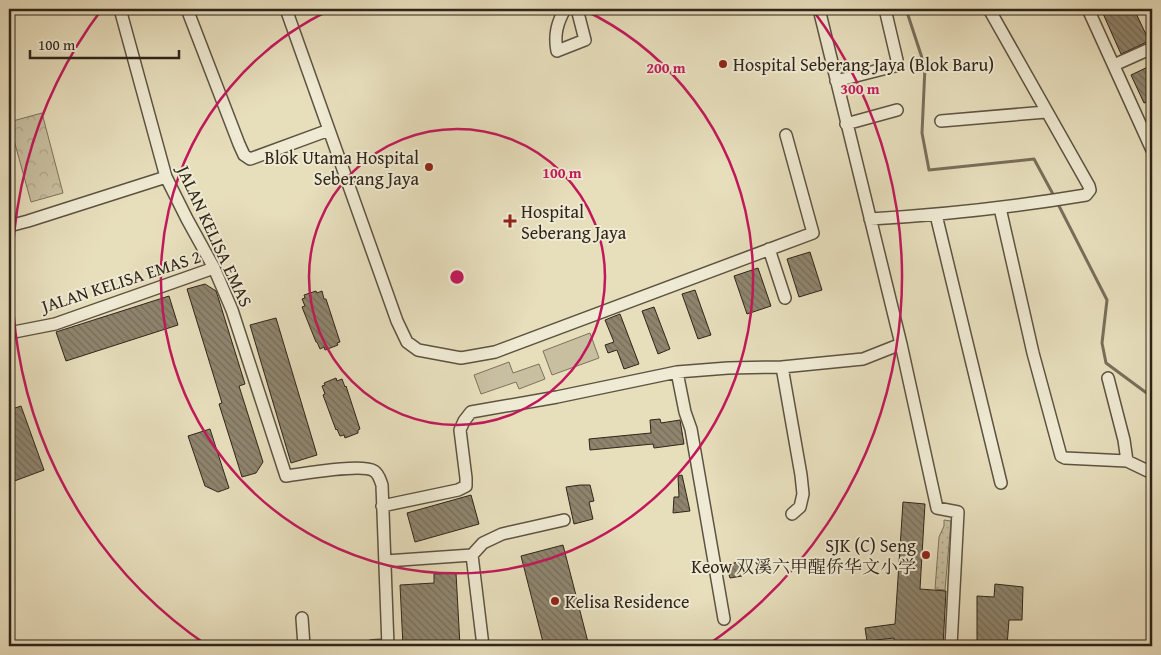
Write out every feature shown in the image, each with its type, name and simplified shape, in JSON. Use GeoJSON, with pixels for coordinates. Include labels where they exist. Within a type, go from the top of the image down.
{"type":"FeatureCollection","features":[{"type":"Feature","properties":{"kind":"street","name":"JALAN KELISA EMAS"},"geometry":{"type":"LineString","coordinates":[[120,9],[166,176],[187,220],[214,268],[232,310],[286,476],[326,470],[368,468],[375,472],[382,484],[382,506]]}},
{"type":"Feature","properties":{"kind":"street"},"geometry":{"type":"LineString","coordinates":[[187,9],[244,155],[250,159],[330,130]]}},
{"type":"Feature","properties":{"kind":"street"},"geometry":{"type":"LineString","coordinates":[[286,9],[398,321],[407,342],[418,350],[461,358],[495,352],[813,233],[786,136]]}},
{"type":"Feature","properties":{"kind":"street"},"geometry":{"type":"LineString","coordinates":[[565,9],[556,26],[555,40],[557,51],[585,40],[577,9]]}},
{"type":"Feature","properties":{"kind":"street"},"geometry":{"type":"LineString","coordinates":[[819,9],[901,344],[937,508],[958,512],[951,646]]}},
{"type":"Feature","properties":{"kind":"street"},"geometry":{"type":"LineString","coordinates":[[836,81],[895,66],[897,60],[885,9]]}},
{"type":"Feature","properties":{"kind":"street"},"geometry":{"type":"LineString","coordinates":[[870,219],[936,216],[1000,208],[1086,195],[1090,190],[989,9]]}},
{"type":"Feature","properties":{"kind":"street"},"geometry":{"type":"LineString","coordinates":[[1088,9],[1152,150]]}},
{"type":"Feature","properties":{"kind":"street"},"geometry":{"type":"LineString","coordinates":[[1114,66],[1152,48]]}},
{"type":"Feature","properties":{"kind":"street"},"geometry":{"type":"LineString","coordinates":[[846,124],[897,110]]}},
{"type":"Feature","properties":{"kind":"street"},"geometry":{"type":"LineString","coordinates":[[941,121],[1046,112]]}},
{"type":"Feature","properties":{"kind":"street"},"geometry":{"type":"LineString","coordinates":[[9,226],[166,176]]}},
{"type":"Feature","properties":{"kind":"street"},"geometry":{"type":"LineString","coordinates":[[1000,208],[1033,353],[1061,456],[1065,458],[1127,461],[1152,473]]}},
{"type":"Feature","properties":{"kind":"street"},"geometry":{"type":"LineString","coordinates":[[936,216],[1001,483]]}},
{"type":"Feature","properties":{"kind":"street"},"geometry":{"type":"LineString","coordinates":[[768,249],[785,298]]}},
{"type":"Feature","properties":{"kind":"street","name":"JALAN KELISA EMAS 2"},"geometry":{"type":"LineString","coordinates":[[9,333],[55,324],[214,268]]}},
{"type":"Feature","properties":{"kind":"street"},"geometry":{"type":"LineString","coordinates":[[372,646],[388,646],[386,561],[382,506],[458,490],[466,486],[460,430],[471,412],[557,397],[677,372],[782,367],[863,359],[901,344]]}},
{"type":"Feature","properties":{"kind":"street"},"geometry":{"type":"LineString","coordinates":[[782,367],[803,494],[800,506],[792,514]]}},
{"type":"Feature","properties":{"kind":"street"},"geometry":{"type":"LineString","coordinates":[[677,372],[685,412],[691,429],[724,619]]}},
{"type":"Feature","properties":{"kind":"street"},"geometry":{"type":"LineString","coordinates":[[1108,378],[1124,440],[1127,461]]}},
{"type":"Feature","properties":{"kind":"street"},"geometry":{"type":"LineString","coordinates":[[386,561],[472,555],[483,542],[502,534],[564,520]]}},
{"type":"Feature","properties":{"kind":"street"},"geometry":{"type":"LineString","coordinates":[[472,555],[483,646]]}},
{"type":"Feature","properties":{"kind":"street"},"geometry":{"type":"LineString","coordinates":[[302,618],[304,646]]}},
{"type":"Feature","properties":{"kind":"green space"},"geometry":{"type":"Polygon","coordinates":[[[42,113],[63,193],[31,202],[9,122],[42,113]]]}},
{"type":"Feature","properties":{"kind":"green space"},"geometry":{"type":"Polygon","coordinates":[[[590,333],[599,358],[552,375],[543,351],[590,333]]]}},
{"type":"Feature","properties":{"kind":"green space"},"geometry":{"type":"Polygon","coordinates":[[[509,362],[513,373],[539,364],[545,379],[519,389],[516,382],[481,394],[474,375],[509,362]]]}},
{"type":"Feature","properties":{"kind":"green space"},"geometry":{"type":"Polygon","coordinates":[[[944,520],[951,521],[945,590],[935,589],[939,537],[944,526],[944,520]]]}},
{"type":"Feature","properties":{"kind":"building"},"geometry":{"type":"Polygon","coordinates":[[[1101,9],[1134,9],[1149,41],[1121,54],[1101,9]]]}},
{"type":"Feature","properties":{"kind":"building"},"geometry":{"type":"Polygon","coordinates":[[[1152,65],[1152,114],[1147,102],[1144,103],[1131,75],[1152,65]]]}},
{"type":"Feature","properties":{"kind":"building"},"geometry":{"type":"Polygon","coordinates":[[[810,252],[822,290],[799,297],[787,259],[810,252]]]}},
{"type":"Feature","properties":{"kind":"building"},"geometry":{"type":"Polygon","coordinates":[[[758,268],[771,306],[747,314],[734,276],[758,268]]]}},
{"type":"Feature","properties":{"kind":"building"},"geometry":{"type":"Polygon","coordinates":[[[205,284],[216,291],[218,297],[245,384],[239,386],[263,462],[256,473],[242,477],[219,404],[222,403],[187,289],[205,284]]]}},
{"type":"Feature","properties":{"kind":"building"},"geometry":{"type":"Polygon","coordinates":[[[695,290],[711,335],[698,339],[682,294],[695,290]]]}},
{"type":"Feature","properties":{"kind":"building"},"geometry":{"type":"Polygon","coordinates":[[[316,291],[317,293],[322,291],[324,299],[326,299],[340,342],[337,343],[338,345],[325,350],[324,347],[320,349],[316,342],[302,307],[305,306],[302,299],[305,298],[304,295],[316,291]]]}},
{"type":"Feature","properties":{"kind":"building"},"geometry":{"type":"Polygon","coordinates":[[[169,296],[178,325],[66,361],[56,332],[169,296]]]}},
{"type":"Feature","properties":{"kind":"building"},"geometry":{"type":"Polygon","coordinates":[[[654,307],[670,349],[658,354],[642,311],[654,307]]]}},
{"type":"Feature","properties":{"kind":"building"},"geometry":{"type":"Polygon","coordinates":[[[620,314],[639,364],[624,369],[617,350],[608,353],[605,345],[614,342],[605,320],[620,314]]]}},
{"type":"Feature","properties":{"kind":"building"},"geometry":{"type":"Polygon","coordinates":[[[276,318],[317,455],[291,463],[250,325],[276,318]]]}},
{"type":"Feature","properties":{"kind":"building"},"geometry":{"type":"Polygon","coordinates":[[[336,378],[337,381],[342,379],[346,386],[360,429],[358,433],[345,438],[344,435],[340,436],[336,430],[323,395],[325,394],[322,386],[325,385],[324,383],[336,378]]]}},
{"type":"Feature","properties":{"kind":"building"},"geometry":{"type":"Polygon","coordinates":[[[21,406],[44,470],[9,483],[9,410],[21,406]]]}},
{"type":"Feature","properties":{"kind":"building"},"geometry":{"type":"Polygon","coordinates":[[[660,419],[661,423],[680,420],[684,444],[654,448],[653,444],[590,450],[589,439],[651,433],[650,420],[660,419]]]}},
{"type":"Feature","properties":{"kind":"building"},"geometry":{"type":"Polygon","coordinates":[[[210,429],[229,488],[218,492],[205,486],[188,436],[210,429]]]}},
{"type":"Feature","properties":{"kind":"building"},"geometry":{"type":"Polygon","coordinates":[[[682,475],[690,511],[673,513],[674,497],[679,497],[678,476],[682,475]]]}},
{"type":"Feature","properties":{"kind":"building"},"geometry":{"type":"Polygon","coordinates":[[[590,485],[594,501],[589,502],[593,519],[574,524],[566,487],[590,485]]]}},
{"type":"Feature","properties":{"kind":"building"},"geometry":{"type":"Polygon","coordinates":[[[471,495],[479,524],[415,542],[407,513],[471,495]]]}},
{"type":"Feature","properties":{"kind":"building","name":"SJK (C) Seng Keow 双溪六甲醒侨华文小学"},"geometry":{"type":"Polygon","coordinates":[[[903,502],[925,504],[920,589],[946,591],[943,646],[894,646],[894,638],[867,641],[865,628],[895,624],[903,502]]]}},
{"type":"Feature","properties":{"kind":"building","name":"Kelisa Residence"},"geometry":{"type":"Polygon","coordinates":[[[563,545],[589,646],[544,646],[521,556],[563,545]]]}},
{"type":"Feature","properties":{"kind":"building"},"geometry":{"type":"Polygon","coordinates":[[[738,562],[742,576],[730,578],[726,565],[738,562]]]}},
{"type":"Feature","properties":{"kind":"building"},"geometry":{"type":"Polygon","coordinates":[[[456,573],[460,646],[403,646],[400,585],[434,583],[434,574],[456,573]]]}},
{"type":"Feature","properties":{"kind":"building"},"geometry":{"type":"Polygon","coordinates":[[[995,584],[1023,587],[1022,620],[1009,620],[1007,646],[977,646],[977,596],[994,597],[995,584]]]}},
{"type":"Feature","properties":{"kind":"waterway"},"geometry":{"type":"LineString","coordinates":[[906,9],[925,67],[922,133],[929,170],[1034,159],[1054,196]]}},
{"type":"Feature","properties":{"kind":"waterway"},"geometry":{"type":"LineString","coordinates":[[1057,202],[1107,300],[1102,343],[1106,363],[1152,397]]}},
{"type":"Feature","properties":{"kind":"place","name":"Hospital Seberang Jaya (Blok Baru)"},"geometry":{"type":"Point","coordinates":[723,64]}},
{"type":"Feature","properties":{"kind":"place","name":"Blok Utama Hospital Seberang Jaya"},"geometry":{"type":"Point","coordinates":[429,167]}},
{"type":"Feature","properties":{"kind":"place","name":"Hospital Seberang Jaya"},"geometry":{"type":"Point","coordinates":[510,221]}},
{"type":"Feature","properties":{"kind":"place","name":"SJK (C) Seng Keow 双溪六甲醒侨华文小学"},"geometry":{"type":"Point","coordinates":[926,555]}},
{"type":"Feature","properties":{"kind":"place","name":"Kelisa Residence"},"geometry":{"type":"Point","coordinates":[555,601]}}]}
